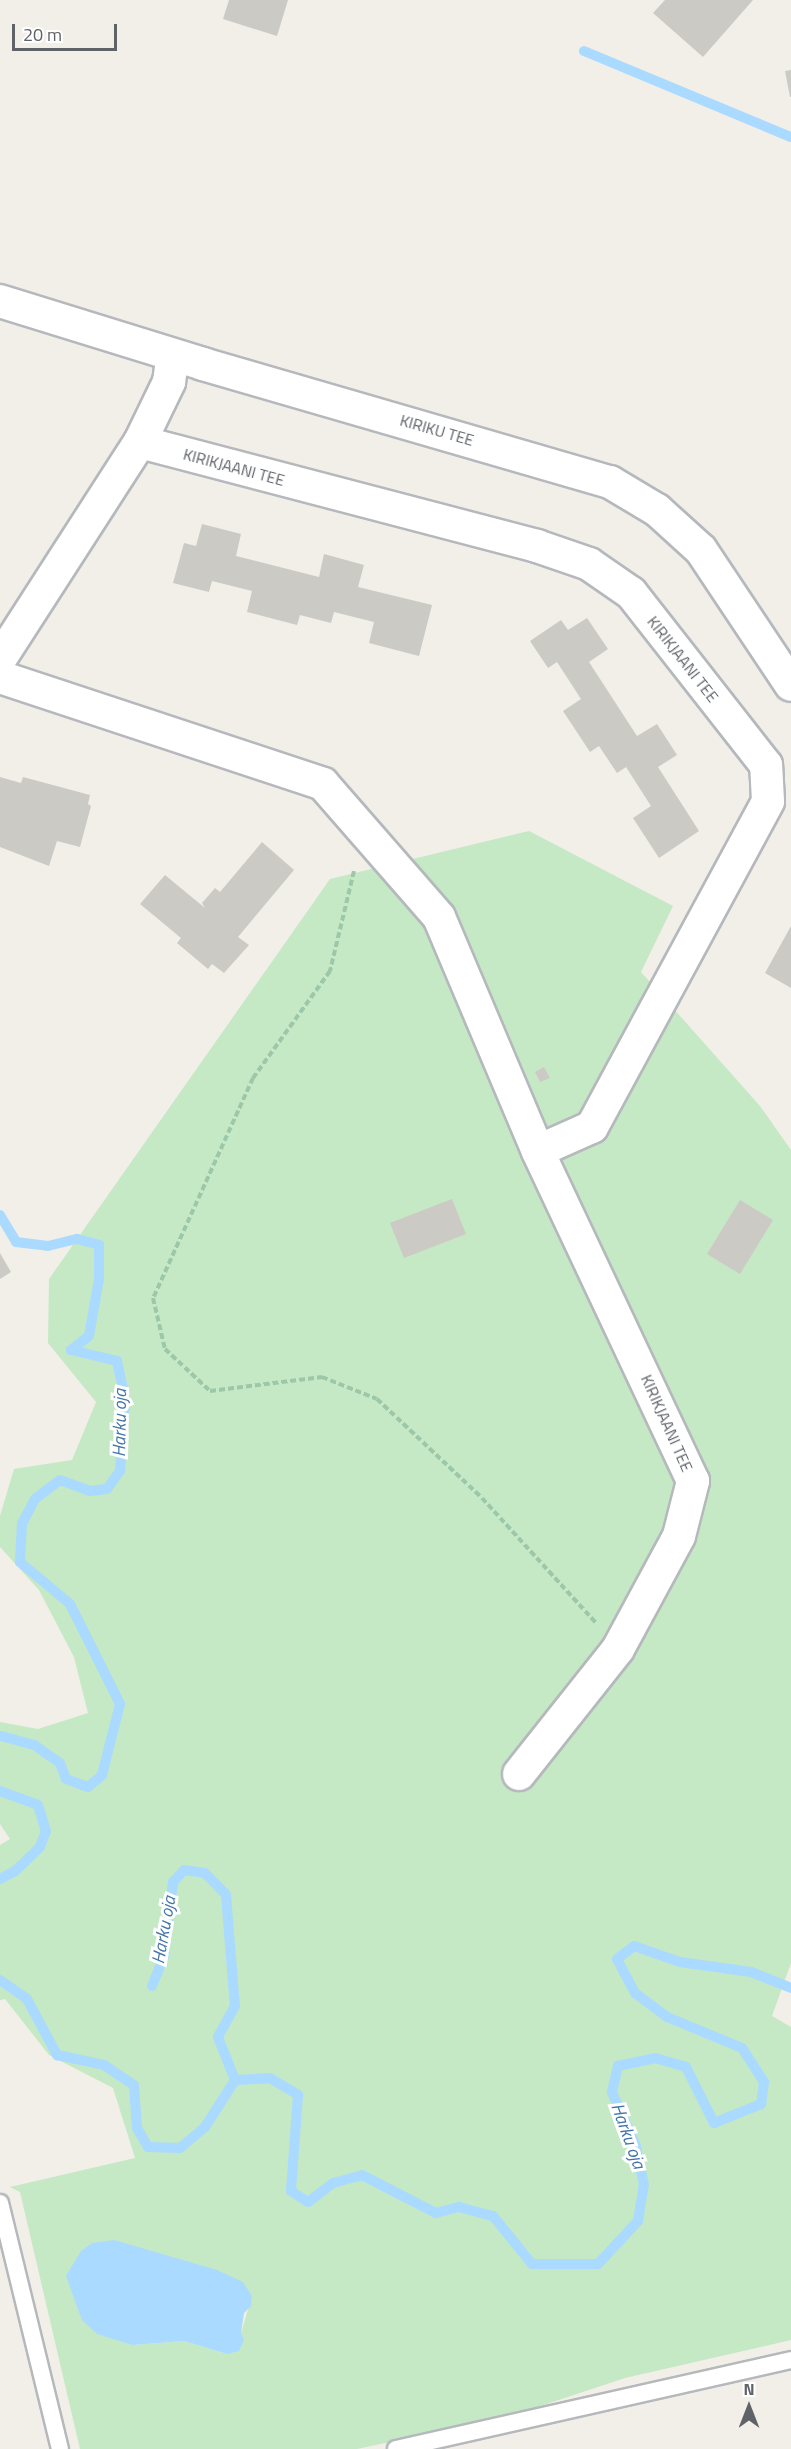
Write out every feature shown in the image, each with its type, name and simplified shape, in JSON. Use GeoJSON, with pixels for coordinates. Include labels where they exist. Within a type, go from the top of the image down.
{"type":"FeatureCollection","features":[{"type":"Feature","properties":{"kind":"street","name":"KIRIKU TEE"},"geometry":{"type":"LineString","coordinates":[[0,301],[173,355],[610,482],[657,510],[701,550],[791,685]]}},
{"type":"Feature","properties":{"kind":"street"},"geometry":{"type":"LineString","coordinates":[[0,659],[140,442],[169,382],[173,355]]}},
{"type":"Feature","properties":{"kind":"street","name":"KIRIKJAANI TEE"},"geometry":{"type":"LineString","coordinates":[[140,442],[537,546],[589,564],[631,592],[766,765],[768,801],[591,1127],[538,1151]]}},
{"type":"Feature","properties":{"kind":"street","name":"KIRIKJAANI TEE"},"geometry":{"type":"LineString","coordinates":[[0,677],[323,784],[440,917],[538,1151],[693,1481],[679,1536],[618,1649],[519,1774]]}},
{"type":"Feature","properties":{"kind":"lane"},"geometry":{"type":"LineString","coordinates":[[0,2203],[60,2449]]}},
{"type":"Feature","properties":{"kind":"lane"},"geometry":{"type":"LineString","coordinates":[[396,2449],[791,2360]]}},
{"type":"Feature","properties":{"kind":"path"},"geometry":{"type":"LineString","coordinates":[[355,869],[330,970],[253,1078],[153,1298],[165,1349],[210,1391],[322,1377],[376,1399],[482,1498],[618,1649]]}},
{"type":"Feature","properties":{"kind":"green space"},"geometry":{"type":"Polygon","coordinates":[[[529,831],[673,906],[641,972],[760,1106],[791,1150],[791,1963],[772,2016],[791,2027],[791,2340],[625,2378],[507,2417],[357,2449],[80,2449],[20,2192],[10,2187],[135,2158],[113,2088],[49,2055],[5,1999],[0,2000],[0,1845],[10,1839],[0,1824],[0,1722],[38,1729],[88,1713],[74,1657],[39,1590],[0,1547],[0,1516],[14,1469],[72,1460],[96,1402],[48,1343],[49,1279],[330,879],[529,831]],[[252,2296],[133,2345],[184,2341],[227,2354],[241,2333],[252,2296]]]}},
{"type":"Feature","properties":{"kind":"water"},"geometry":{"type":"Polygon","coordinates":[[[114,2240],[217,2270],[243,2282],[252,2296],[251,2306],[244,2313],[241,2333],[244,2340],[239,2351],[227,2354],[184,2341],[133,2345],[97,2334],[82,2320],[66,2276],[81,2251],[92,2243],[114,2240]]]}},
{"type":"Feature","properties":{"kind":"building"},"geometry":{"type":"Polygon","coordinates":[[[229,0],[288,0],[277,36],[223,19],[229,0]]]}},
{"type":"Feature","properties":{"kind":"building"},"geometry":{"type":"Polygon","coordinates":[[[665,0],[753,0],[703,57],[653,13],[665,0]]]}},
{"type":"Feature","properties":{"kind":"building"},"geometry":{"type":"Polygon","coordinates":[[[791,70],[791,97],[790,97],[785,71],[791,70]]]}},
{"type":"Feature","properties":{"kind":"building"},"geometry":{"type":"Polygon","coordinates":[[[202,524],[241,534],[236,556],[319,577],[324,554],[364,565],[358,587],[432,605],[419,656],[369,643],[374,622],[334,612],[331,623],[300,615],[297,625],[247,612],[252,591],[212,581],[209,592],[173,583],[184,543],[196,546],[202,524]]]}},
{"type":"Feature","properties":{"kind":"building"},"geometry":{"type":"Polygon","coordinates":[[[587,618],[608,649],[589,662],[637,736],[657,724],[677,755],[658,767],[699,831],[659,858],[633,818],[651,806],[626,767],[617,773],[599,746],[590,752],[563,711],[581,699],[557,662],[548,668],[530,641],[561,620],[568,630],[587,618]]]}},
{"type":"Feature","properties":{"kind":"building"},"geometry":{"type":"Polygon","coordinates":[[[0,777],[21,783],[23,777],[90,795],[88,804],[91,806],[80,847],[57,841],[49,866],[0,847],[0,777]]]}},
{"type":"Feature","properties":{"kind":"building"},"geometry":{"type":"Polygon","coordinates":[[[262,842],[294,870],[238,937],[249,945],[224,973],[212,964],[208,969],[177,943],[181,938],[140,904],[165,875],[205,908],[202,903],[215,888],[220,892],[262,842]]]}},
{"type":"Feature","properties":{"kind":"building"},"geometry":{"type":"Polygon","coordinates":[[[791,926],[791,988],[765,973],[791,926]]]}},
{"type":"Feature","properties":{"kind":"building"},"geometry":{"type":"Polygon","coordinates":[[[544,1067],[550,1078],[540,1082],[535,1072],[544,1067]]]}},
{"type":"Feature","properties":{"kind":"building"},"geometry":{"type":"Polygon","coordinates":[[[452,1199],[466,1234],[404,1258],[390,1223],[452,1199]]]}},
{"type":"Feature","properties":{"kind":"building"},"geometry":{"type":"Polygon","coordinates":[[[740,1200],[773,1220],[740,1274],[707,1254],[740,1200]]]}},
{"type":"Feature","properties":{"kind":"building"},"geometry":{"type":"Polygon","coordinates":[[[0,1253],[11,1272],[0,1279],[0,1253]]]}},
{"type":"Feature","properties":{"kind":"waterway"},"geometry":{"type":"LineString","coordinates":[[584,51],[791,137]]}},
{"type":"Feature","properties":{"kind":"waterway","name":"Harku oja"},"geometry":{"type":"LineString","coordinates":[[0,1215],[16,1242],[48,1246],[77,1239],[99,1245],[99,1279],[89,1336],[71,1350],[117,1361],[125,1399],[120,1471],[107,1489],[90,1491],[60,1480],[35,1499],[22,1523],[20,1562],[70,1604],[120,1704],[102,1775],[88,1787],[66,1779],[60,1763],[34,1745],[0,1736]]}},
{"type":"Feature","properties":{"kind":"waterway","name":"Harku oja"},"geometry":{"type":"LineString","coordinates":[[0,1791],[38,1805],[46,1831],[40,1847],[15,1871],[0,1879]]}},
{"type":"Feature","properties":{"kind":"waterway","name":"Harku oja"},"geometry":{"type":"LineString","coordinates":[[152,1986],[164,1956],[173,1882],[184,1870],[205,1873],[226,1895],[235,2006],[218,2037],[235,2080]]}},
{"type":"Feature","properties":{"kind":"waterway","name":"Harku oja"},"geometry":{"type":"LineString","coordinates":[[0,1980],[27,1999],[57,2055],[104,2065],[134,2085],[137,2128],[148,2147],[180,2148],[205,2127],[235,2080],[270,2078],[298,2095],[291,2191],[308,2202],[333,2183],[362,2175],[436,2213],[459,2207],[493,2216],[532,2264],[598,2264],[638,2221],[644,2185],[636,2146],[612,2092],[618,2066],[655,2058],[686,2067],[714,2123],[761,2104],[764,2082],[742,2048],[667,2017],[635,1993],[617,1959],[634,1946],[680,1962],[751,1972],[791,1988]]}}]}
